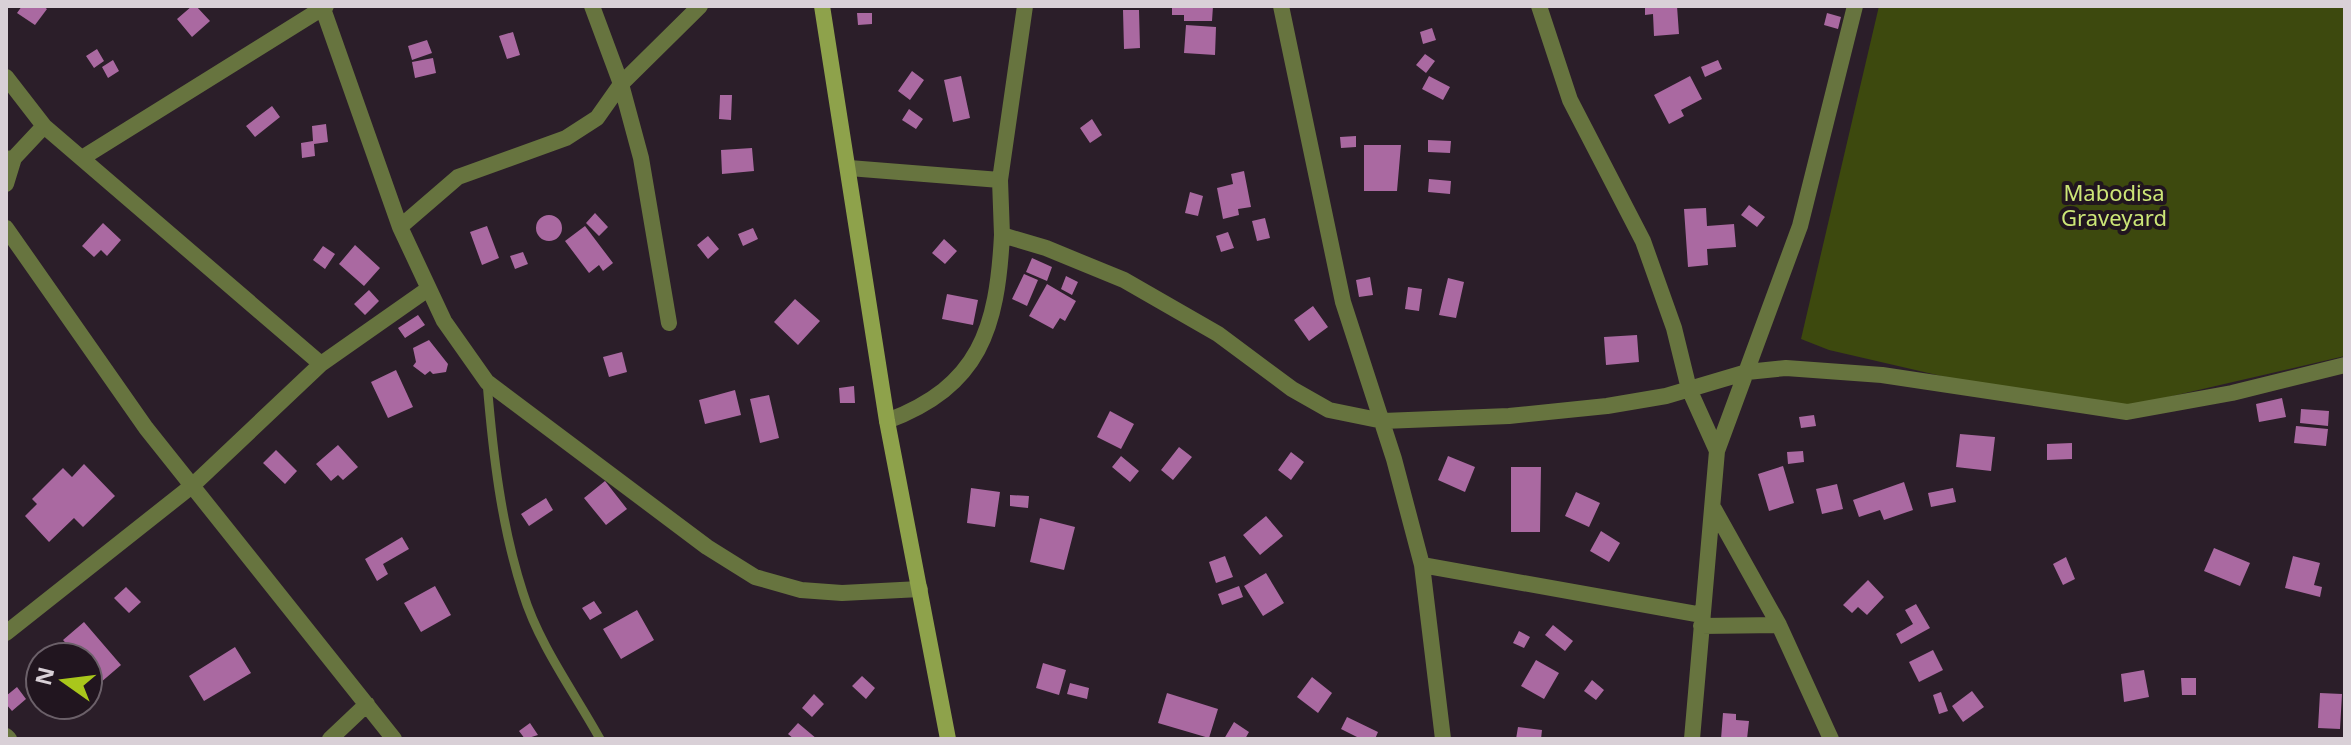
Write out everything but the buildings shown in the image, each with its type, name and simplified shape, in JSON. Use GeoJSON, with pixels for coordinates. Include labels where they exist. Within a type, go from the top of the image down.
{"type":"FeatureCollection","features":[{"type":"Feature","properties":{"kind":"street"},"geometry":{"type":"LineString","coordinates":[[82,158],[323,6],[400,227],[444,321],[487,382],[707,547],[755,577],[801,590],[842,593],[920,589]]}},
{"type":"Feature","properties":{"kind":"street"},"geometry":{"type":"LineString","coordinates":[[592,6],[621,84],[641,158],[669,323]]}},
{"type":"Feature","properties":{"kind":"street"},"geometry":{"type":"LineString","coordinates":[[400,227],[458,177],[566,138],[587,125],[608,106],[621,84],[700,6]]}},
{"type":"Feature","properties":{"kind":"street"},"geometry":{"type":"LineString","coordinates":[[822,6],[887,421],[948,739]]}},
{"type":"Feature","properties":{"kind":"street"},"geometry":{"type":"LineString","coordinates":[[887,421],[936,398],[958,380],[972,359],[994,301],[1002,235],[1000,180],[1025,6]]}},
{"type":"Feature","properties":{"kind":"street"},"geometry":{"type":"LineString","coordinates":[[1281,6],[1343,302],[1383,421],[1422,565],[1443,739]]}},
{"type":"Feature","properties":{"kind":"street"},"geometry":{"type":"LineString","coordinates":[[1539,6],[1570,100],[1648,253],[1674,328],[1689,389],[1717,451]]}},
{"type":"Feature","properties":{"kind":"street"},"geometry":{"type":"LineString","coordinates":[[1692,739],[1717,451],[1800,226],[1855,6]]}},
{"type":"Feature","properties":{"kind":"street"},"geometry":{"type":"LineString","coordinates":[[6,77],[44,126],[321,364]]}},
{"type":"Feature","properties":{"kind":"street"},"geometry":{"type":"LineString","coordinates":[[6,184],[10,159],[44,126]]}},
{"type":"Feature","properties":{"kind":"street"},"geometry":{"type":"LineString","coordinates":[[849,168],[1000,180]]}},
{"type":"Feature","properties":{"kind":"street"},"geometry":{"type":"LineString","coordinates":[[6,228],[123,398],[394,739]]}},
{"type":"Feature","properties":{"kind":"street"},"geometry":{"type":"LineString","coordinates":[[1002,235],[1046,248],[1124,280],[1218,334],[1292,389],[1329,410],[1383,421],[1509,416],[1607,406],[1689,389],[1747,372],[1786,368],[1882,375],[2127,412],[2232,393],[2345,365]]}},
{"type":"Feature","properties":{"kind":"street"},"geometry":{"type":"LineString","coordinates":[[6,633],[193,485],[321,364],[428,289]]}},
{"type":"Feature","properties":{"kind":"street"},"geometry":{"type":"LineString","coordinates":[[1714,509],[1779,625],[1831,739]]}},
{"type":"Feature","properties":{"kind":"street"},"geometry":{"type":"LineString","coordinates":[[1422,565],[1702,620],[1779,625]]}},
{"type":"Feature","properties":{"kind":"street"},"geometry":{"type":"LineString","coordinates":[[330,739],[367,704]]}},
{"type":"Feature","properties":{"kind":"lane"},"geometry":{"type":"LineString","coordinates":[[487,382],[499,491],[523,595],[539,632],[600,739]]}},
{"type":"Feature","properties":{"kind":"green space","name":"Mabodisa Graveyard"},"geometry":{"type":"Polygon","coordinates":[[[1879,6],[2345,6],[2345,356],[2125,407],[2019,394],[1829,350],[1801,339],[1879,6]]]}}]}
